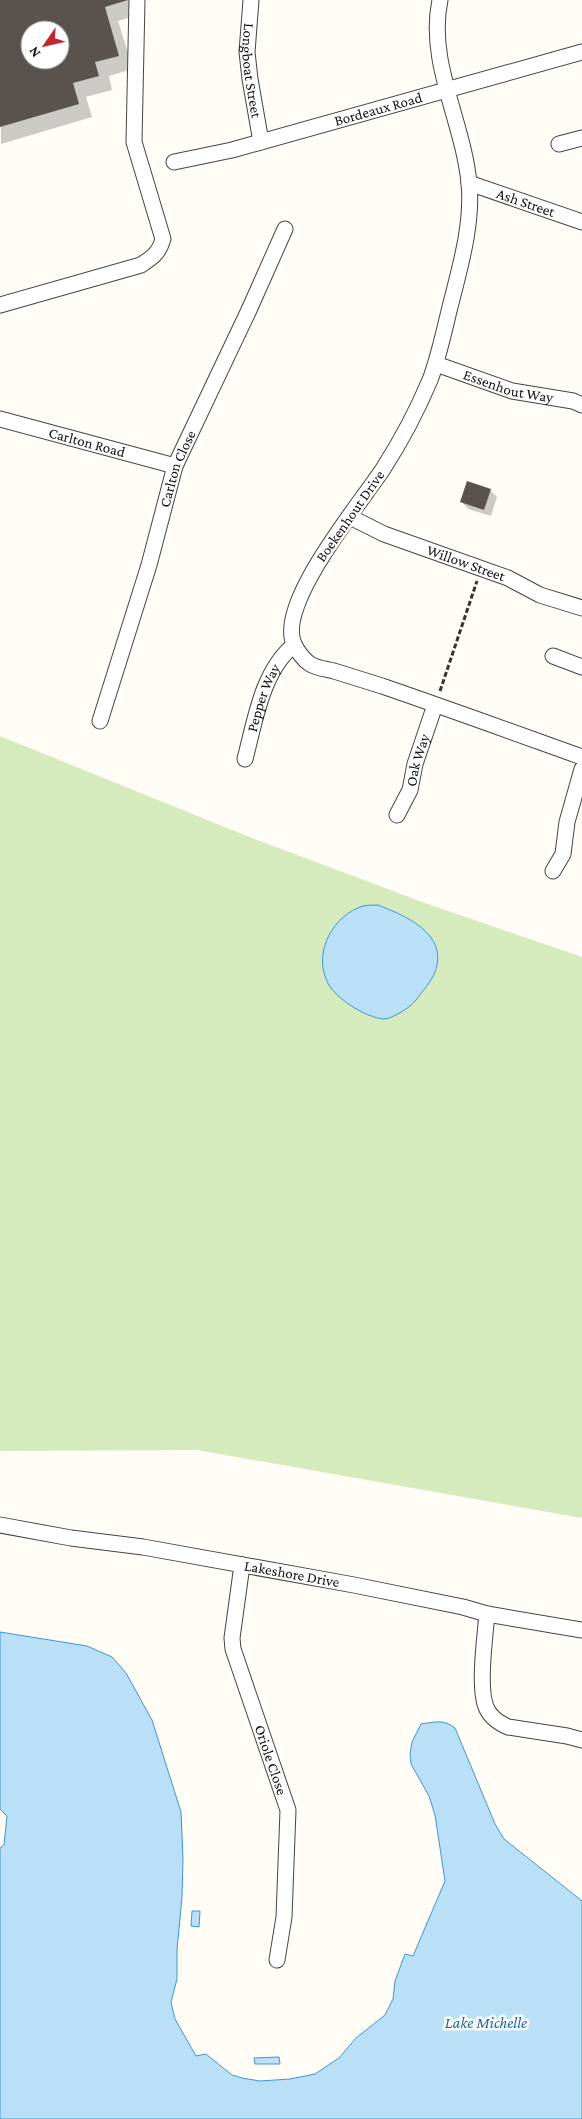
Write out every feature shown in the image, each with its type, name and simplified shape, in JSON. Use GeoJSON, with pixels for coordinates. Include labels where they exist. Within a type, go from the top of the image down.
{"type":"FeatureCollection","features":[{"type":"Feature","properties":{"kind":"street"},"geometry":{"type":"LineString","coordinates":[[0,305],[141,265],[154,257],[160,249],[163,239],[134,142],[137,0]]}},
{"type":"Feature","properties":{"kind":"street","name":"Longboat Street"},"geometry":{"type":"LineString","coordinates":[[251,0],[247,52],[261,142]]}},
{"type":"Feature","properties":{"kind":"street","name":"Boekenhout Drive"},"geometry":{"type":"LineString","coordinates":[[294,645],[291,624],[295,609],[313,570],[402,439],[436,364],[465,242],[469,184],[460,136],[436,41],[437,15],[440,0]]}},
{"type":"Feature","properties":{"kind":"street","name":"Bordeaux Road"},"geometry":{"type":"LineString","coordinates":[[174,162],[232,150],[447,88],[582,52]]}},
{"type":"Feature","properties":{"kind":"street"},"geometry":{"type":"LineString","coordinates":[[559,144],[582,138]]}},
{"type":"Feature","properties":{"kind":"street","name":"Ash Street"},"geometry":{"type":"LineString","coordinates":[[469,184],[582,222]]}},
{"type":"Feature","properties":{"kind":"street","name":"Carlton Close"},"geometry":{"type":"LineString","coordinates":[[100,721],[149,565],[175,466],[285,229]]}},
{"type":"Feature","properties":{"kind":"street","name":"Essenhout Way"},"geometry":{"type":"LineString","coordinates":[[436,364],[512,391],[572,401],[582,406]]}},
{"type":"Feature","properties":{"kind":"street","name":"Carlton Road"},"geometry":{"type":"LineString","coordinates":[[0,419],[175,466]]}},
{"type":"Feature","properties":{"kind":"street","name":"Willow Street"},"geometry":{"type":"LineString","coordinates":[[350,517],[384,534],[508,578],[540,595],[582,608]]}},
{"type":"Feature","properties":{"kind":"street"},"geometry":{"type":"LineString","coordinates":[[294,645],[309,664],[582,756]]}},
{"type":"Feature","properties":{"kind":"street","name":"Pepper Way"},"geometry":{"type":"LineString","coordinates":[[245,759],[257,714],[270,678],[285,652],[294,645]]}},
{"type":"Feature","properties":{"kind":"street"},"geometry":{"type":"LineString","coordinates":[[553,656],[582,667]]}},
{"type":"Feature","properties":{"kind":"street","name":"Oak Way"},"geometry":{"type":"LineString","coordinates":[[398,815],[410,790],[415,764],[435,706]]}},
{"type":"Feature","properties":{"kind":"street"},"geometry":{"type":"LineString","coordinates":[[553,871],[562,854],[567,822],[582,769]]}},
{"type":"Feature","properties":{"kind":"street","name":"Lakeshore Drive"},"geometry":{"type":"LineString","coordinates":[[0,1525],[71,1538],[144,1547],[354,1585],[463,1607],[487,1614],[582,1630]]}},
{"type":"Feature","properties":{"kind":"street","name":"Oriole Close"},"geometry":{"type":"LineString","coordinates":[[242,1566],[232,1638],[233,1649],[288,1810],[284,1917],[277,1960]]}},
{"type":"Feature","properties":{"kind":"street"},"geometry":{"type":"LineString","coordinates":[[487,1614],[484,1645],[483,1698],[492,1716],[508,1727],[582,1740]]}},
{"type":"Feature","properties":{"kind":"path"},"geometry":{"type":"LineString","coordinates":[[435,706],[482,568]]}},
{"type":"Feature","properties":{"kind":"green space"},"geometry":{"type":"Polygon","coordinates":[[[0,736],[247,836],[425,903],[582,957],[582,1518],[197,1450],[0,1451],[0,736]]]}},
{"type":"Feature","properties":{"kind":"water"},"geometry":{"type":"Polygon","coordinates":[[[378,905],[401,915],[422,928],[436,947],[438,959],[433,976],[414,1003],[396,1015],[384,1019],[359,1011],[342,999],[329,986],[323,968],[325,946],[335,925],[343,917],[363,906],[378,905]]]}},
{"type":"Feature","properties":{"kind":"water","name":"Lake Michelle"},"geometry":{"type":"Polygon","coordinates":[[[0,1632],[87,1646],[112,1657],[126,1673],[152,1720],[181,1812],[182,1897],[177,1950],[177,1979],[171,2002],[175,2019],[196,2056],[206,2054],[232,2075],[242,2078],[260,2081],[290,2079],[315,2074],[339,2058],[356,2038],[385,2015],[393,1999],[395,1981],[405,1954],[413,1956],[445,1881],[435,1815],[429,1796],[411,1764],[412,1742],[421,1724],[443,1722],[455,1728],[495,1824],[504,1839],[582,1901],[582,2119],[0,2119],[0,1848],[4,1845],[7,1816],[0,1809],[0,1632]]]}},
{"type":"Feature","properties":{"kind":"water"},"geometry":{"type":"Polygon","coordinates":[[[192,1911],[200,1911],[199,1927],[191,1926],[192,1911]]]}},
{"type":"Feature","properties":{"kind":"water"},"geometry":{"type":"Polygon","coordinates":[[[279,2057],[280,2064],[255,2064],[254,2058],[279,2057]]]}},
{"type":"Feature","properties":{"kind":"building"},"geometry":{"type":"Polygon","coordinates":[[[0,0],[128,0],[105,7],[119,56],[95,62],[99,76],[73,83],[79,104],[0,127],[0,0]]]}},
{"type":"Feature","properties":{"kind":"building"},"geometry":{"type":"Polygon","coordinates":[[[467,481],[491,489],[484,510],[460,502],[467,481]]]}}]}
